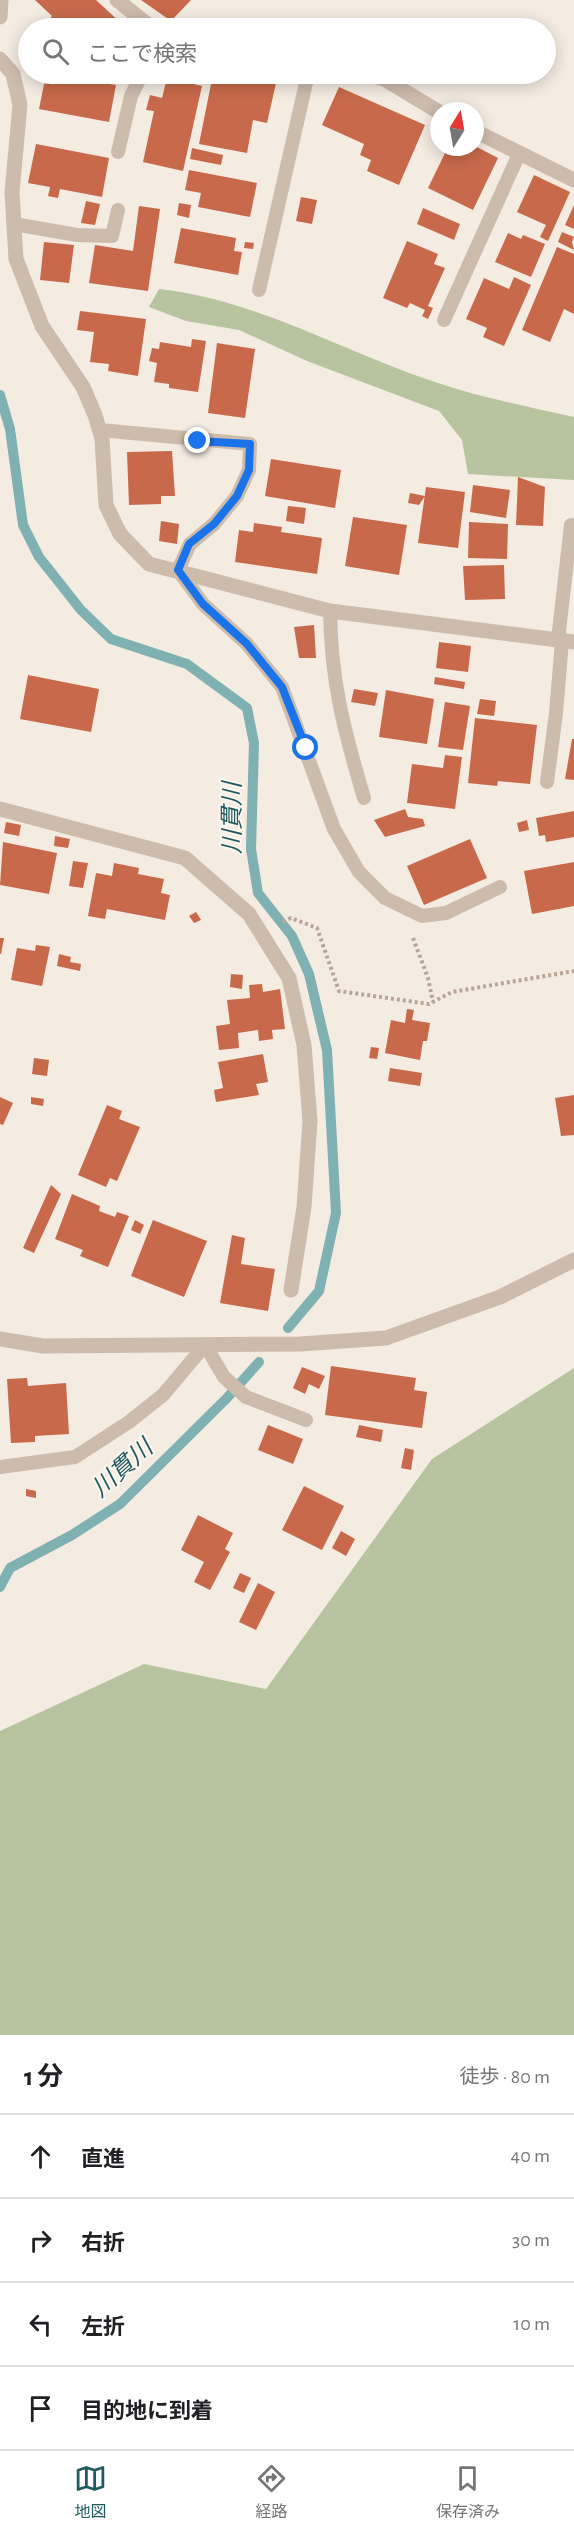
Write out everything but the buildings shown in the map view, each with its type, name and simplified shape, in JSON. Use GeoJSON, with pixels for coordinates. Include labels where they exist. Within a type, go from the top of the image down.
{"type":"FeatureCollection","features":[{"type":"Feature","properties":{"kind":"street"},"geometry":{"type":"LineString","coordinates":[[0,17],[2,0]]}},
{"type":"Feature","properties":{"kind":"street"},"geometry":{"type":"LineString","coordinates":[[117,0],[140,18]]}},
{"type":"Feature","properties":{"kind":"street"},"geometry":{"type":"LineString","coordinates":[[0,59],[14,74],[20,105],[12,192],[16,259],[42,326],[83,387],[100,430],[106,505],[120,534],[149,564],[178,570],[198,579],[330,611],[565,641]]}},
{"type":"Feature","properties":{"kind":"street"},"geometry":{"type":"LineString","coordinates":[[393,84],[430,107]]}},
{"type":"Feature","properties":{"kind":"street"},"geometry":{"type":"LineString","coordinates":[[484,136],[574,180]]}},
{"type":"Feature","properties":{"kind":"street"},"geometry":{"type":"LineString","coordinates":[[0,809],[185,858],[249,914],[289,978],[304,1046],[310,1121],[303,1207],[291,1290]]}},
{"type":"Feature","properties":{"kind":"street"},"geometry":{"type":"LineString","coordinates":[[0,1339],[44,1346],[300,1344],[386,1338],[500,1297],[574,1260]]}},
{"type":"Feature","properties":{"kind":"lane"},"geometry":{"type":"LineString","coordinates":[[118,152],[131,96],[137,84]]}},
{"type":"Feature","properties":{"kind":"lane"},"geometry":{"type":"LineString","coordinates":[[260,290],[306,84]]}},
{"type":"Feature","properties":{"kind":"lane"},"geometry":{"type":"LineString","coordinates":[[444,320],[519,154]]}},
{"type":"Feature","properties":{"kind":"lane"},"geometry":{"type":"LineString","coordinates":[[14,224],[77,235],[112,236],[118,210]]}},
{"type":"Feature","properties":{"kind":"lane"},"geometry":{"type":"LineString","coordinates":[[100,430],[250,444],[249,470],[237,496],[214,524],[189,544],[178,570],[203,604],[247,644],[282,687],[334,829],[360,872],[385,898],[422,916],[446,913],[500,887]]}},
{"type":"Feature","properties":{"kind":"lane"},"geometry":{"type":"LineString","coordinates":[[547,782],[565,641],[571,525]]}},
{"type":"Feature","properties":{"kind":"lane"},"geometry":{"type":"LineString","coordinates":[[330,611],[331,656],[337,701],[364,798]]}},
{"type":"Feature","properties":{"kind":"lane"},"geometry":{"type":"LineString","coordinates":[[0,1467],[75,1456],[129,1422],[163,1395],[205,1345],[229,1381],[246,1397],[306,1420]]}},
{"type":"Feature","properties":{"kind":"path"},"geometry":{"type":"LineString","coordinates":[[395,903],[417,948],[428,978],[433,1002]]}},
{"type":"Feature","properties":{"kind":"path"},"geometry":{"type":"LineString","coordinates":[[291,918],[317,928],[339,991],[429,1004],[452,992],[574,971]]}},
{"type":"Feature","properties":{"kind":"green space"},"geometry":{"type":"Polygon","coordinates":[[[159,289],[229,303],[449,387],[574,417],[574,480],[468,474],[462,440],[439,411],[307,361],[239,330],[186,321],[149,307],[159,289]]]}},
{"type":"Feature","properties":{"kind":"green space"},"geometry":{"type":"Polygon","coordinates":[[[574,1368],[574,2035],[0,2035],[0,1731],[144,1664],[266,1689],[432,1459],[574,1368]]]}},
{"type":"Feature","properties":{"kind":"waterway","name":"川貫川"},"geometry":{"type":"LineString","coordinates":[[0,395],[10,429],[23,525],[39,557],[81,610],[111,639],[187,664],[247,708],[254,743],[251,849],[258,893],[292,936],[309,974],[327,1050],[336,1213],[319,1291],[288,1328]]}},
{"type":"Feature","properties":{"kind":"waterway","name":"川貫川"},"geometry":{"type":"LineString","coordinates":[[0,1587],[10,1568],[72,1535],[120,1504],[226,1399],[259,1362]]}},
{"type":"Feature","properties":{"kind":"route"},"geometry":{"type":"LineString","coordinates":[[198,441],[250,444],[249,470],[237,496],[214,524],[189,544],[178,570],[203,604],[247,644],[282,687],[306,748]]}}]}
